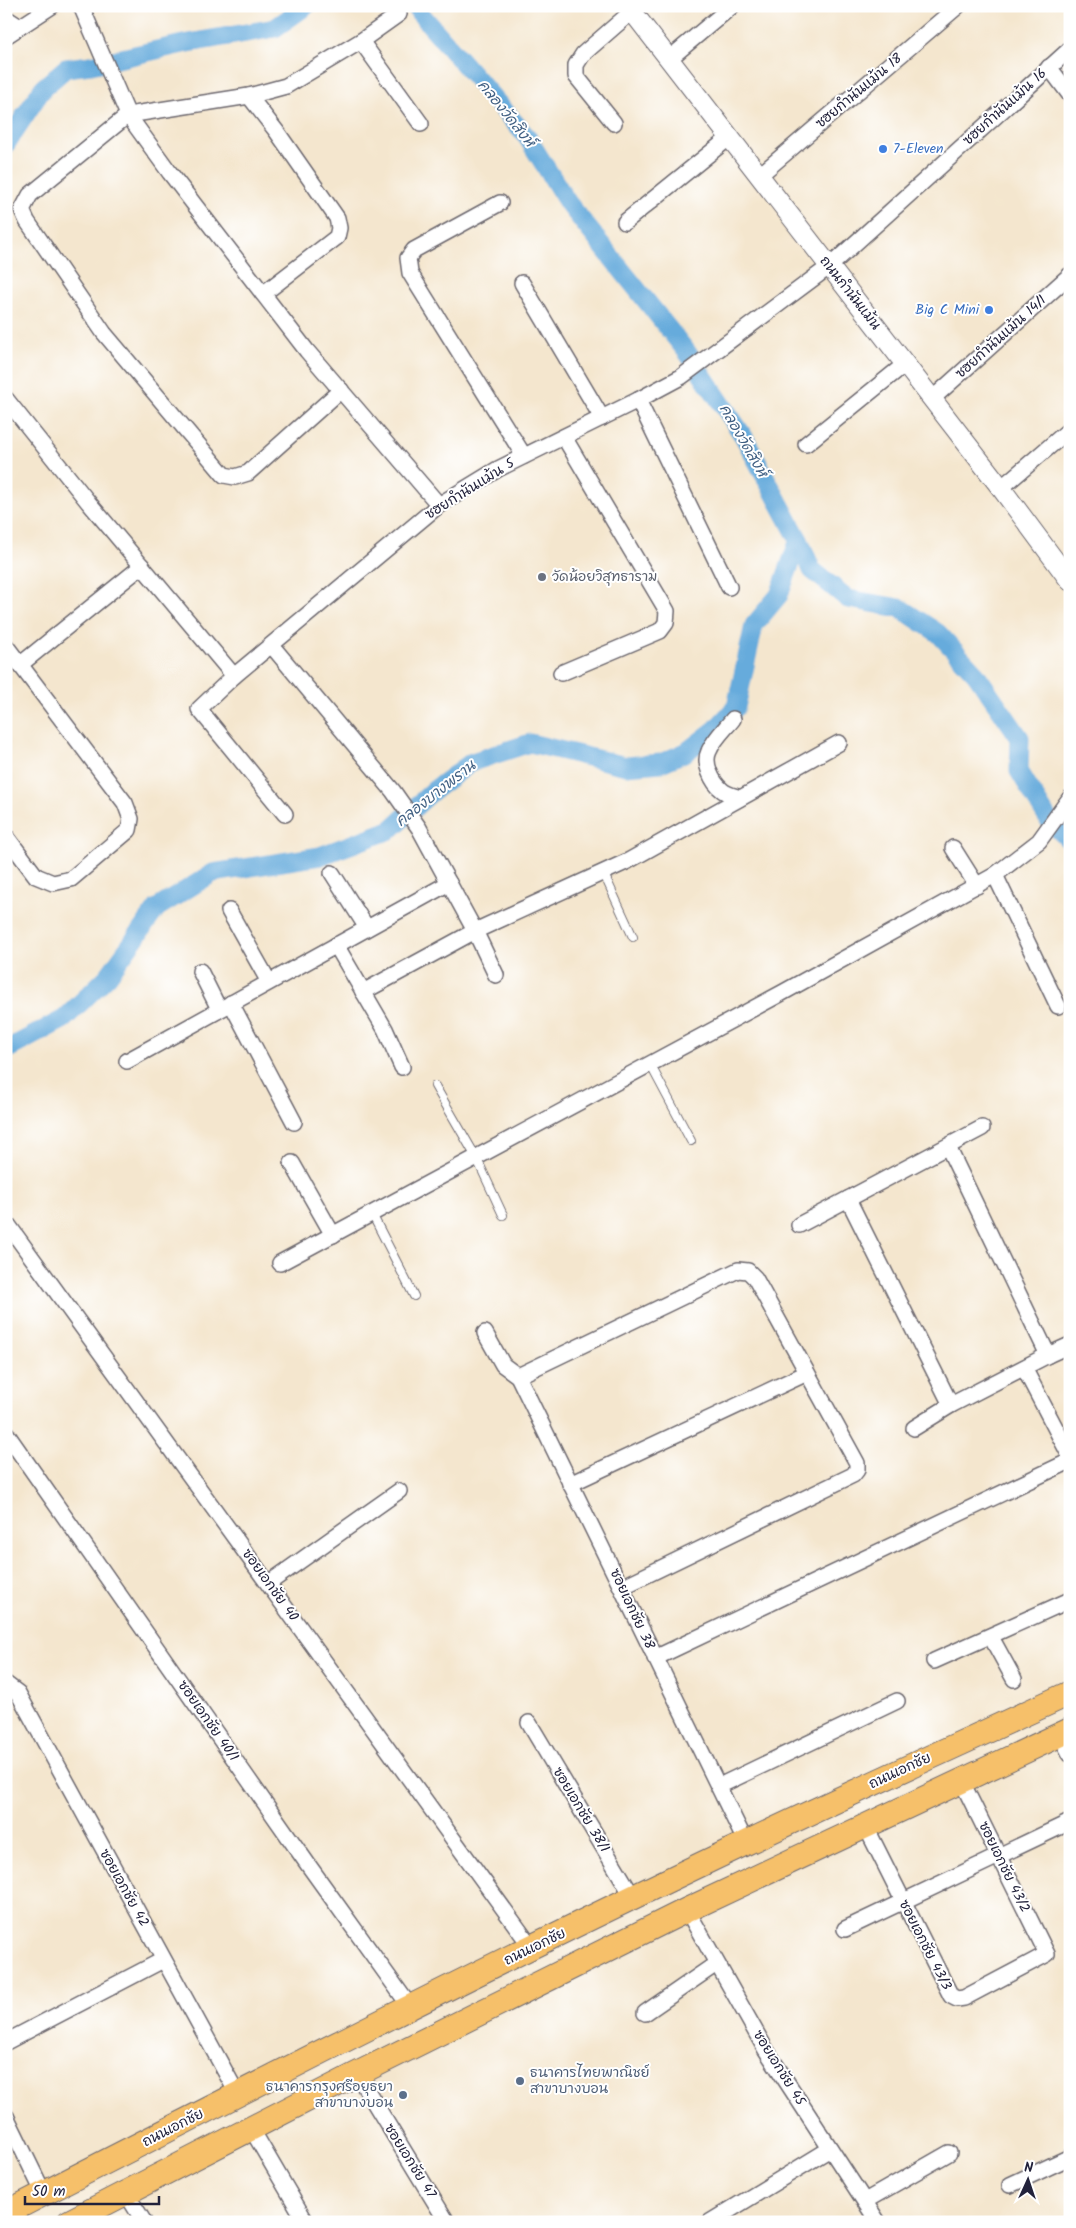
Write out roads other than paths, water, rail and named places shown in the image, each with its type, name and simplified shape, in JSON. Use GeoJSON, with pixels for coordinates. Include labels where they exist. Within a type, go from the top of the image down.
{"type":"FeatureCollection","features":[{"type":"Feature","properties":{"kind":"main road","name":"ถนนเอกชัย"},"geometry":{"type":"LineString","coordinates":[[6,2214],[238,2095],[633,1897],[746,1842],[1070,1693]]}},
{"type":"Feature","properties":{"kind":"main road"},"geometry":{"type":"LineString","coordinates":[[980,1734],[994,1765]]}},
{"type":"Feature","properties":{"kind":"main road"},"geometry":{"type":"LineString","coordinates":[[69,2222],[357,2074],[687,1910],[994,1765],[1067,1739]]}},
{"type":"Feature","properties":{"kind":"main road"},"geometry":{"type":"LineString","coordinates":[[44,2194],[59,2222]]}},
{"type":"Feature","properties":{"kind":"street"},"geometry":{"type":"LineString","coordinates":[[6,36],[52,6]]}},
{"type":"Feature","properties":{"kind":"street"},"geometry":{"type":"LineString","coordinates":[[80,6],[128,115],[175,181],[307,351],[439,505]]}},
{"type":"Feature","properties":{"kind":"street"},"geometry":{"type":"LineString","coordinates":[[669,59],[732,6]]}},
{"type":"Feature","properties":{"kind":"street","name":"ซฮยกำนันแม้น 18"},"geometry":{"type":"LineString","coordinates":[[760,175],[958,6]]}},
{"type":"Feature","properties":{"kind":"street"},"geometry":{"type":"LineString","coordinates":[[614,123],[576,76],[576,65],[583,54],[632,8]]}},
{"type":"Feature","properties":{"kind":"street","name":"ถนนกำนันแม้น"},"geometry":{"type":"LineString","coordinates":[[632,8],[669,59],[1069,578]]}},
{"type":"Feature","properties":{"kind":"street"},"geometry":{"type":"LineString","coordinates":[[341,390],[248,473],[235,477],[224,475],[104,333],[26,222],[22,210],[30,196],[128,115],[249,96],[286,86],[362,41],[399,14]]}},
{"type":"Feature","properties":{"kind":"street"},"geometry":{"type":"LineString","coordinates":[[6,18],[20,27]]}},
{"type":"Feature","properties":{"kind":"street"},"geometry":{"type":"LineString","coordinates":[[362,41],[420,124]]}},
{"type":"Feature","properties":{"kind":"street","name":"ซฮยกำนันแม้น 16"},"geometry":{"type":"LineString","coordinates":[[830,266],[1070,49]]}},
{"type":"Feature","properties":{"kind":"street"},"geometry":{"type":"LineString","coordinates":[[1049,67],[1070,95]]}},
{"type":"Feature","properties":{"kind":"street"},"geometry":{"type":"LineString","coordinates":[[249,96],[277,132],[337,218],[340,228],[337,237],[263,294]]}},
{"type":"Feature","properties":{"kind":"street"},"geometry":{"type":"LineString","coordinates":[[625,222],[730,137]]}},
{"type":"Feature","properties":{"kind":"street"},"geometry":{"type":"LineString","coordinates":[[500,203],[414,250],[408,258],[410,273],[524,456]]}},
{"type":"Feature","properties":{"kind":"street","name":"ซฮยกำนันแม้น 5"},"geometry":{"type":"LineString","coordinates":[[285,814],[199,708],[234,676],[439,505],[498,469],[638,400],[681,376],[830,266]]}},
{"type":"Feature","properties":{"kind":"street","name":"ซฮยกำนันแม้น 14/1"},"geometry":{"type":"LineString","coordinates":[[932,399],[1070,274]]}},
{"type":"Feature","properties":{"kind":"street"},"geometry":{"type":"LineString","coordinates":[[522,283],[602,418]]}},
{"type":"Feature","properties":{"kind":"street"},"geometry":{"type":"LineString","coordinates":[[806,444],[905,364]]}},
{"type":"Feature","properties":{"kind":"street"},"geometry":{"type":"LineString","coordinates":[[6,399],[234,676]]}},
{"type":"Feature","properties":{"kind":"street"},"geometry":{"type":"LineString","coordinates":[[638,400],[729,587]]}},
{"type":"Feature","properties":{"kind":"street"},"geometry":{"type":"LineString","coordinates":[[1001,488],[1070,429]]}},
{"type":"Feature","properties":{"kind":"street"},"geometry":{"type":"LineString","coordinates":[[561,673],[660,631],[666,623],[667,611],[564,437]]}},
{"type":"Feature","properties":{"kind":"street"},"geometry":{"type":"LineString","coordinates":[[20,664],[142,566]]}},
{"type":"Feature","properties":{"kind":"street"},"geometry":{"type":"LineString","coordinates":[[6,646],[125,802],[131,819],[129,830],[71,878],[53,883],[36,876],[6,836]]}},
{"type":"Feature","properties":{"kind":"street"},"geometry":{"type":"LineString","coordinates":[[272,646],[393,791],[419,828],[475,931],[496,975]]}},
{"type":"Feature","properties":{"kind":"street"},"geometry":{"type":"LineString","coordinates":[[733,719],[715,740],[708,752],[707,765],[711,776],[722,790],[740,798]]}},
{"type":"Feature","properties":{"kind":"street"},"geometry":{"type":"LineString","coordinates":[[363,992],[475,931],[628,861],[840,743]]}},
{"type":"Feature","properties":{"kind":"street"},"geometry":{"type":"LineString","coordinates":[[280,1263],[995,876],[1038,841],[1068,801]]}},
{"type":"Feature","properties":{"kind":"street"},"geometry":{"type":"LineString","coordinates":[[953,848],[977,886]]}},
{"type":"Feature","properties":{"kind":"street"},"geometry":{"type":"LineString","coordinates":[[332,873],[367,928]]}},
{"type":"Feature","properties":{"kind":"street"},"geometry":{"type":"LineString","coordinates":[[995,876],[1058,1006]]}},
{"type":"Feature","properties":{"kind":"street"},"geometry":{"type":"LineString","coordinates":[[126,1061],[449,883]]}},
{"type":"Feature","properties":{"kind":"street"},"geometry":{"type":"LineString","coordinates":[[229,912],[268,982]]}},
{"type":"Feature","properties":{"kind":"street"},"geometry":{"type":"LineString","coordinates":[[336,945],[385,1029],[402,1067]]}},
{"type":"Feature","properties":{"kind":"street"},"geometry":{"type":"LineString","coordinates":[[200,971],[225,1006],[294,1122]]}},
{"type":"Feature","properties":{"kind":"street"},"geometry":{"type":"LineString","coordinates":[[798,1225],[982,1128]]}},
{"type":"Feature","properties":{"kind":"street"},"geometry":{"type":"LineString","coordinates":[[948,1147],[1048,1355]]}},
{"type":"Feature","properties":{"kind":"street"},"geometry":{"type":"LineString","coordinates":[[292,1163],[333,1235]]}},
{"type":"Feature","properties":{"kind":"street"},"geometry":{"type":"LineString","coordinates":[[848,1199],[950,1405]]}},
{"type":"Feature","properties":{"kind":"street","name":"ซอยเอกชัย 40"},"geometry":{"type":"LineString","coordinates":[[6,1222],[269,1582],[532,1948]]}},
{"type":"Feature","properties":{"kind":"street"},"geometry":{"type":"LineString","coordinates":[[485,1333],[503,1365],[518,1376],[738,1270],[748,1271],[755,1278],[857,1464],[857,1470],[853,1475],[622,1587]]}},
{"type":"Feature","properties":{"kind":"street"},"geometry":{"type":"LineString","coordinates":[[914,1428],[950,1405],[1070,1344]]}},
{"type":"Feature","properties":{"kind":"street"},"geometry":{"type":"LineString","coordinates":[[1024,1368],[1070,1456]]}},
{"type":"Feature","properties":{"kind":"street"},"geometry":{"type":"LineString","coordinates":[[570,1484],[807,1373]]}},
{"type":"Feature","properties":{"kind":"street","name":"ซอยเอกชัย 38"},"geometry":{"type":"LineString","coordinates":[[518,1376],[746,1842]]}},
{"type":"Feature","properties":{"kind":"street","name":"ซอยเอกชัย 40/1"},"geometry":{"type":"LineString","coordinates":[[6,1433],[309,1866],[411,2008]]}},
{"type":"Feature","properties":{"kind":"street"},"geometry":{"type":"LineString","coordinates":[[655,1658],[1070,1460]]}},
{"type":"Feature","properties":{"kind":"street"},"geometry":{"type":"LineString","coordinates":[[269,1582],[399,1491]]}},
{"type":"Feature","properties":{"kind":"street"},"geometry":{"type":"LineString","coordinates":[[934,1661],[1070,1600]]}},
{"type":"Feature","properties":{"kind":"street"},"geometry":{"type":"LineString","coordinates":[[991,1637],[1014,1679]]}},
{"type":"Feature","properties":{"kind":"street","name":"ซอยเอกชัย 42"},"geometry":{"type":"LineString","coordinates":[[6,1684],[18,1692],[238,2095]]}},
{"type":"Feature","properties":{"kind":"street"},"geometry":{"type":"LineString","coordinates":[[719,1786],[898,1701]]}},
{"type":"Feature","properties":{"kind":"street","name":"ซอยเอกชัย 38/1"},"geometry":{"type":"LineString","coordinates":[[529,1723],[633,1897]]}},
{"type":"Feature","properties":{"kind":"street","name":"ซอยเอกชัย 43/2"},"geometry":{"type":"LineString","coordinates":[[961,1780],[1047,1954]]}},
{"type":"Feature","properties":{"kind":"street"},"geometry":{"type":"LineString","coordinates":[[845,1929],[1070,1822]]}},
{"type":"Feature","properties":{"kind":"street","name":"ซอยเอกชัย 43/3"},"geometry":{"type":"LineString","coordinates":[[865,1825],[951,1996],[957,1999],[964,1998],[1047,1954]]}},
{"type":"Feature","properties":{"kind":"street","name":"ซอยเอกชัย 45"},"geometry":{"type":"LineString","coordinates":[[687,1910],[766,2050],[878,2222]]}},
{"type":"Feature","properties":{"kind":"street"},"geometry":{"type":"LineString","coordinates":[[6,2042],[163,1960]]}},
{"type":"Feature","properties":{"kind":"street"},"geometry":{"type":"LineString","coordinates":[[645,2013],[716,1964]]}},
{"type":"Feature","properties":{"kind":"street","name":"ซอยเอกชัย 47"},"geometry":{"type":"LineString","coordinates":[[357,2074],[447,2222]]}},
{"type":"Feature","properties":{"kind":"street"},"geometry":{"type":"LineString","coordinates":[[6,2116],[44,2194]]}},
{"type":"Feature","properties":{"kind":"street"},"geometry":{"type":"LineString","coordinates":[[251,2128],[306,2222]]}},
{"type":"Feature","properties":{"kind":"street"},"geometry":{"type":"LineString","coordinates":[[710,2222],[830,2149]]}},
{"type":"Feature","properties":{"kind":"street"},"geometry":{"type":"LineString","coordinates":[[865,2201],[948,2153]]}},
{"type":"Feature","properties":{"kind":"street"},"geometry":{"type":"LineString","coordinates":[[1010,2185],[1070,2157]]}},
{"type":"Feature","properties":{"kind":"street"},"geometry":{"type":"LineString","coordinates":[[126,2194],[144,2222]]}},
{"type":"Feature","properties":{"kind":"lane"},"geometry":{"type":"LineString","coordinates":[[603,872],[633,937]]}},
{"type":"Feature","properties":{"kind":"lane"},"geometry":{"type":"LineString","coordinates":[[650,1064],[691,1141]]}},
{"type":"Feature","properties":{"kind":"lane"},"geometry":{"type":"LineString","coordinates":[[435,1086],[476,1157],[503,1215]]}},
{"type":"Feature","properties":{"kind":"lane"},"geometry":{"type":"LineString","coordinates":[[372,1214],[414,1296]]}},
{"type":"Feature","properties":{"kind":"waterway"},"geometry":{"type":"LineString","coordinates":[[6,144],[43,88],[66,68],[91,65],[183,44],[275,28],[306,6]]}},
{"type":"Feature","properties":{"kind":"waterway","name":"คลองวัดสิงห์"},"geometry":{"type":"LineString","coordinates":[[417,6],[419,12],[527,137],[568,203],[687,352],[744,437],[799,540],[812,570],[848,599],[900,608],[938,633],[976,674],[1020,738],[1019,771],[1048,819],[1070,841]]}},
{"type":"Feature","properties":{"kind":"waterway","name":"คลองบางพราน"},"geometry":{"type":"LineString","coordinates":[[6,1050],[64,1019],[108,976],[157,908],[213,873],[320,856],[390,830],[434,790],[472,762],[530,743],[626,766],[661,763],[686,752],[716,729],[736,707],[754,625],[779,595],[799,540]]}},
{"type":"Feature","properties":{"kind":"place","name":"7-Eleven"},"geometry":{"type":"Point","coordinates":[883,149]}},
{"type":"Feature","properties":{"kind":"place","name":"Big C Mini"},"geometry":{"type":"Point","coordinates":[989,310]}},
{"type":"Feature","properties":{"kind":"place","name":"วัดน้อยวิสุทธาราม"},"geometry":{"type":"Point","coordinates":[542,577]}},
{"type":"Feature","properties":{"kind":"place","name":"ธนาคารไทยพาณิชย์ สาขาบางบอน"},"geometry":{"type":"Point","coordinates":[520,2081]}},
{"type":"Feature","properties":{"kind":"place","name":"ธนาคารกรุงศรีอยุธยา สาขาบางบอน"},"geometry":{"type":"Point","coordinates":[403,2095]}}]}
